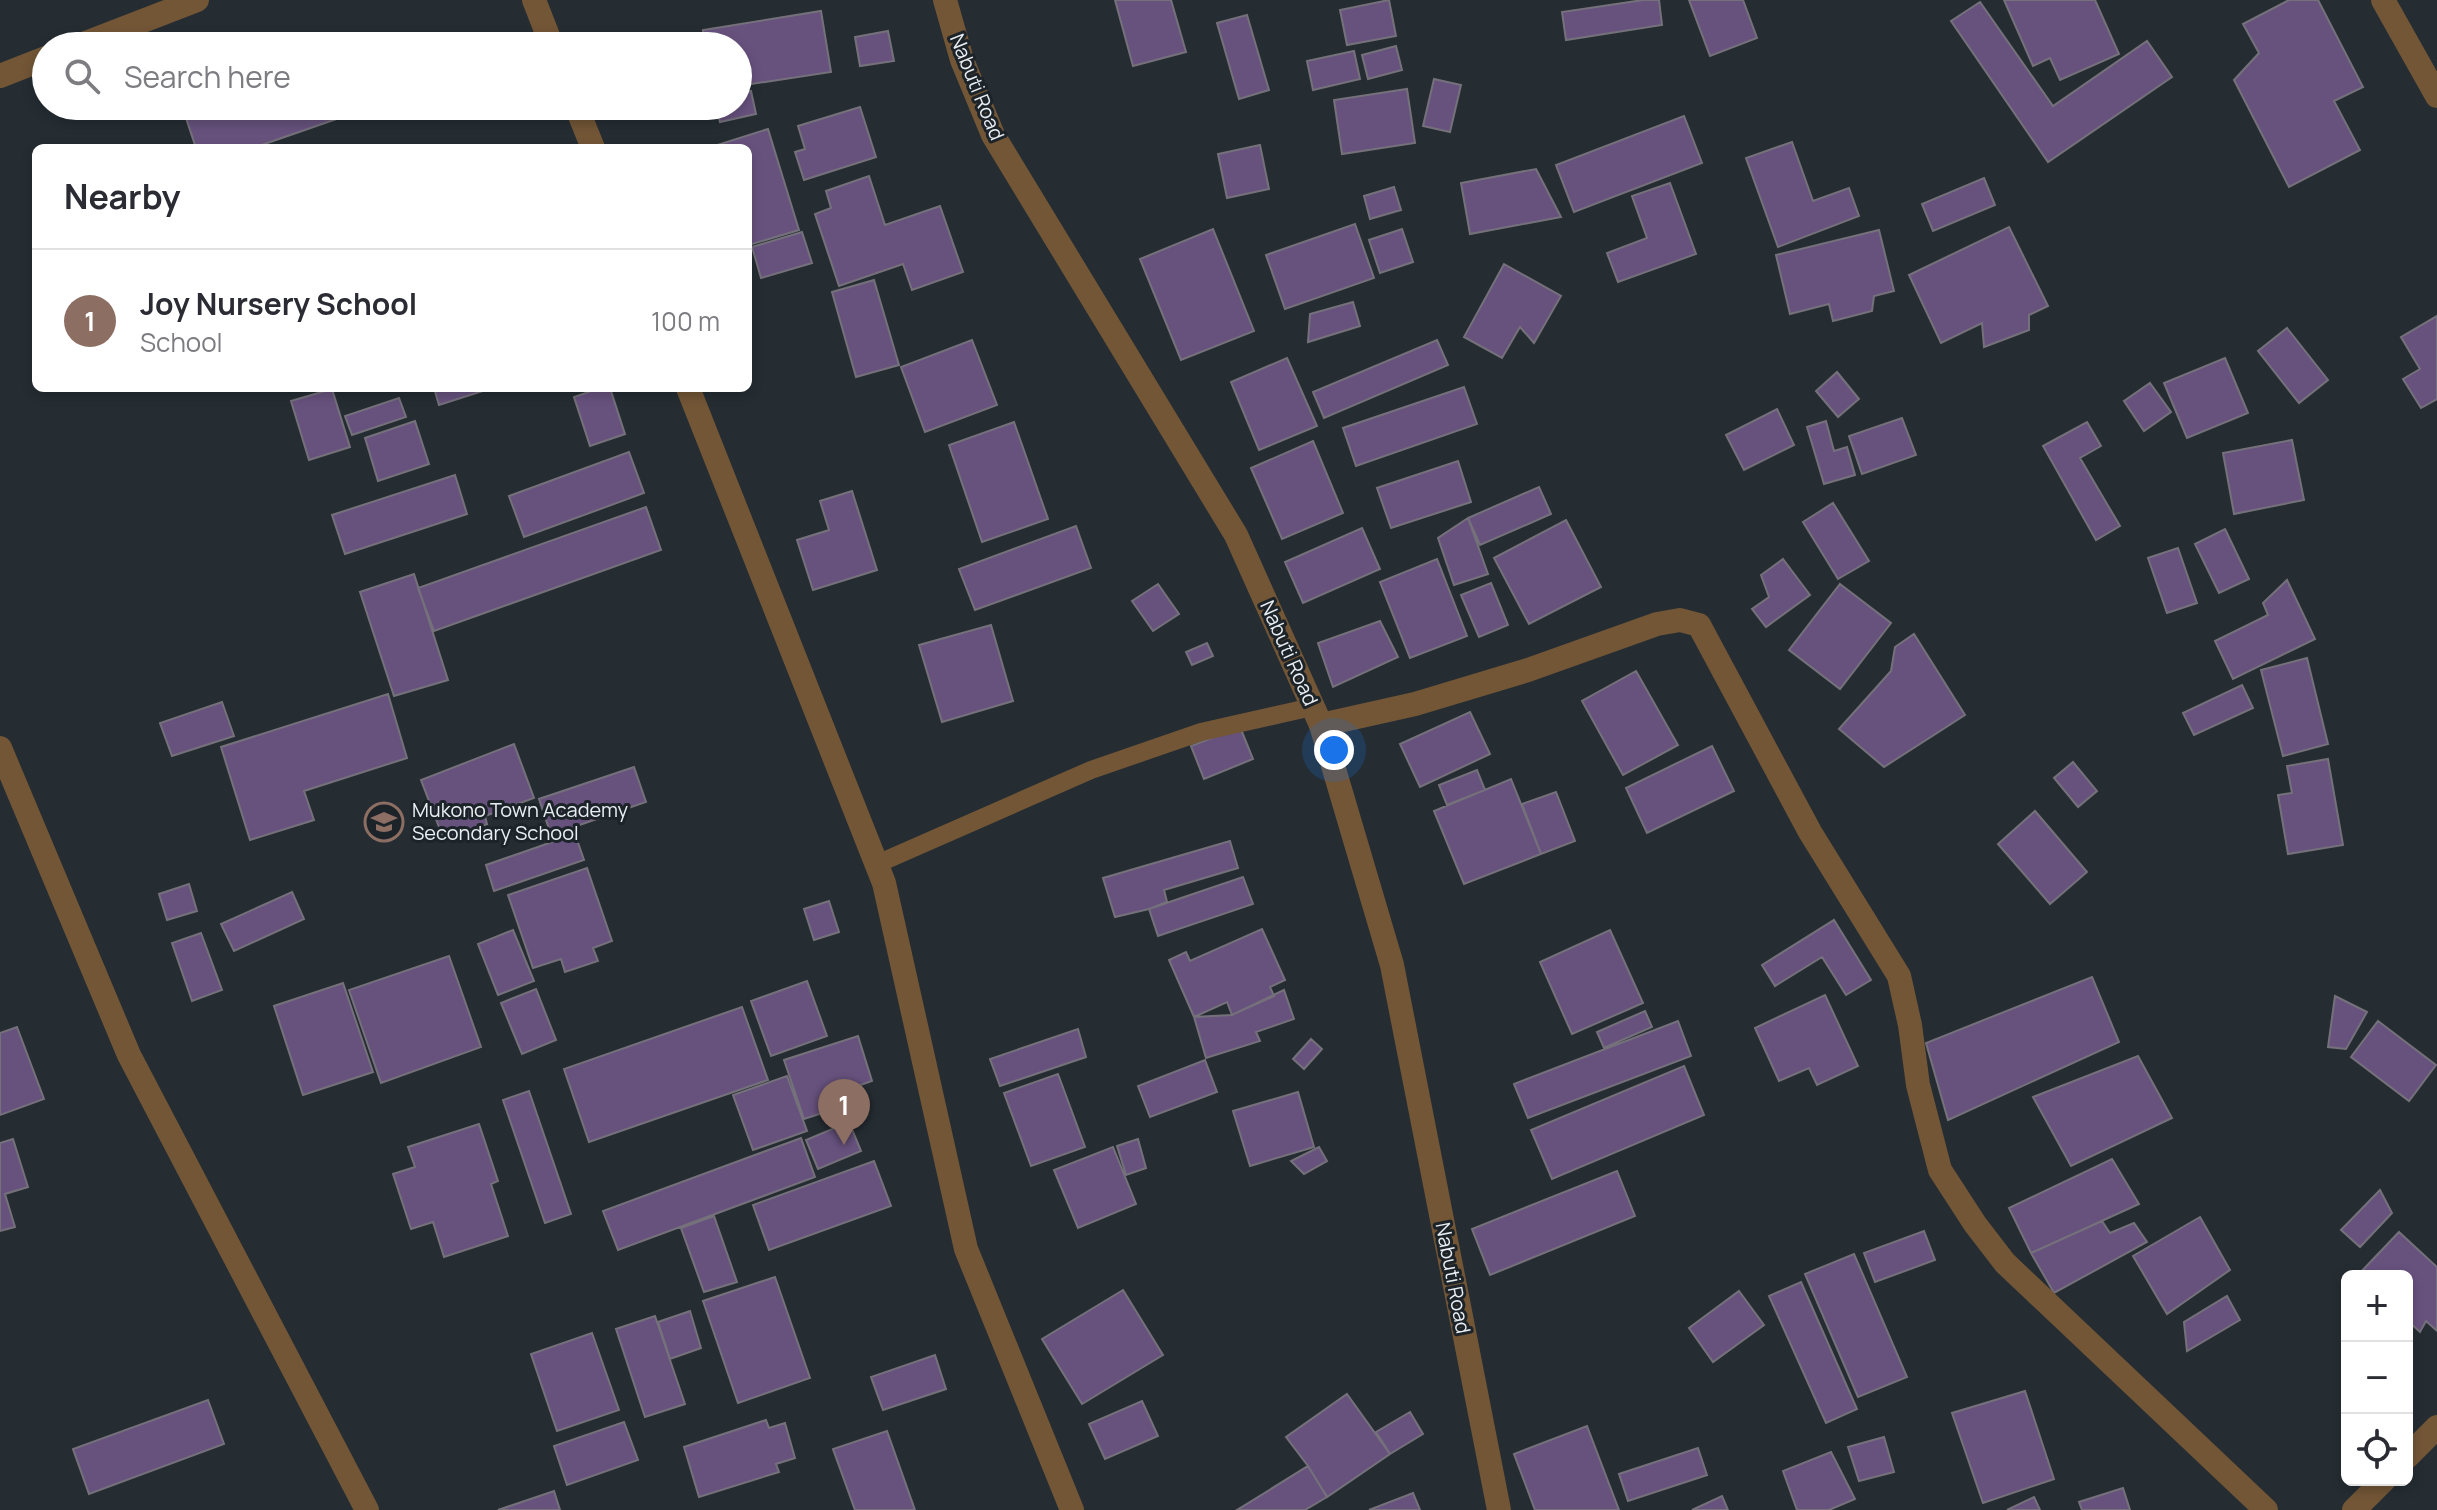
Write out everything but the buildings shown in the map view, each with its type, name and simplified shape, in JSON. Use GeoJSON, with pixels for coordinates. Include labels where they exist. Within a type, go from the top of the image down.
{"type":"FeatureCollection","features":[{"type":"Feature","properties":{"kind":"street"},"geometry":{"type":"LineString","coordinates":[[114,32],[197,0]]}},
{"type":"Feature","properties":{"kind":"street"},"geometry":{"type":"LineString","coordinates":[[534,0],[547,32]]}},
{"type":"Feature","properties":{"kind":"street","name":"Nabuti Road"},"geometry":{"type":"LineString","coordinates":[[945,0],[962,60],[993,135],[1236,535],[1316,716],[1392,965],[1499,1510]]}},
{"type":"Feature","properties":{"kind":"street"},"geometry":{"type":"LineString","coordinates":[[2383,0],[2437,96]]}},
{"type":"Feature","properties":{"kind":"street"},"geometry":{"type":"LineString","coordinates":[[0,76],[32,63]]}},
{"type":"Feature","properties":{"kind":"street"},"geometry":{"type":"LineString","coordinates":[[582,120],[591,144]]}},
{"type":"Feature","properties":{"kind":"street"},"geometry":{"type":"LineString","coordinates":[[690,392],[877,864],[966,1249],[1072,1510]]}},
{"type":"Feature","properties":{"kind":"street"},"geometry":{"type":"LineString","coordinates":[[1316,716],[1415,704],[1528,670],[1657,624],[1680,620],[1699,625],[1810,832],[1899,976],[1910,1025],[1918,1085],[1940,1170],[2005,1263],[2266,1510]]}},
{"type":"Feature","properties":{"kind":"street"},"geometry":{"type":"LineString","coordinates":[[0,748],[129,1055],[367,1510]]}},
{"type":"Feature","properties":{"kind":"street"},"geometry":{"type":"LineString","coordinates":[[2413,1451],[2437,1427]]}},
{"type":"Feature","properties":{"kind":"street"},"geometry":{"type":"LineString","coordinates":[[2354,1510],[2378,1486]]}},
{"type":"Feature","properties":{"kind":"lane"},"geometry":{"type":"LineString","coordinates":[[877,864],[1091,770],[1201,732],[1316,716]]}},
{"type":"Feature","properties":{"kind":"place","name":"Mukono Town Academy Secondary School"},"geometry":{"type":"Point","coordinates":[384,822]}},
{"type":"Feature","properties":{"kind":"place","name":"Joy Nursery School"},"geometry":{"type":"Point","coordinates":[844,1145]}}]}
